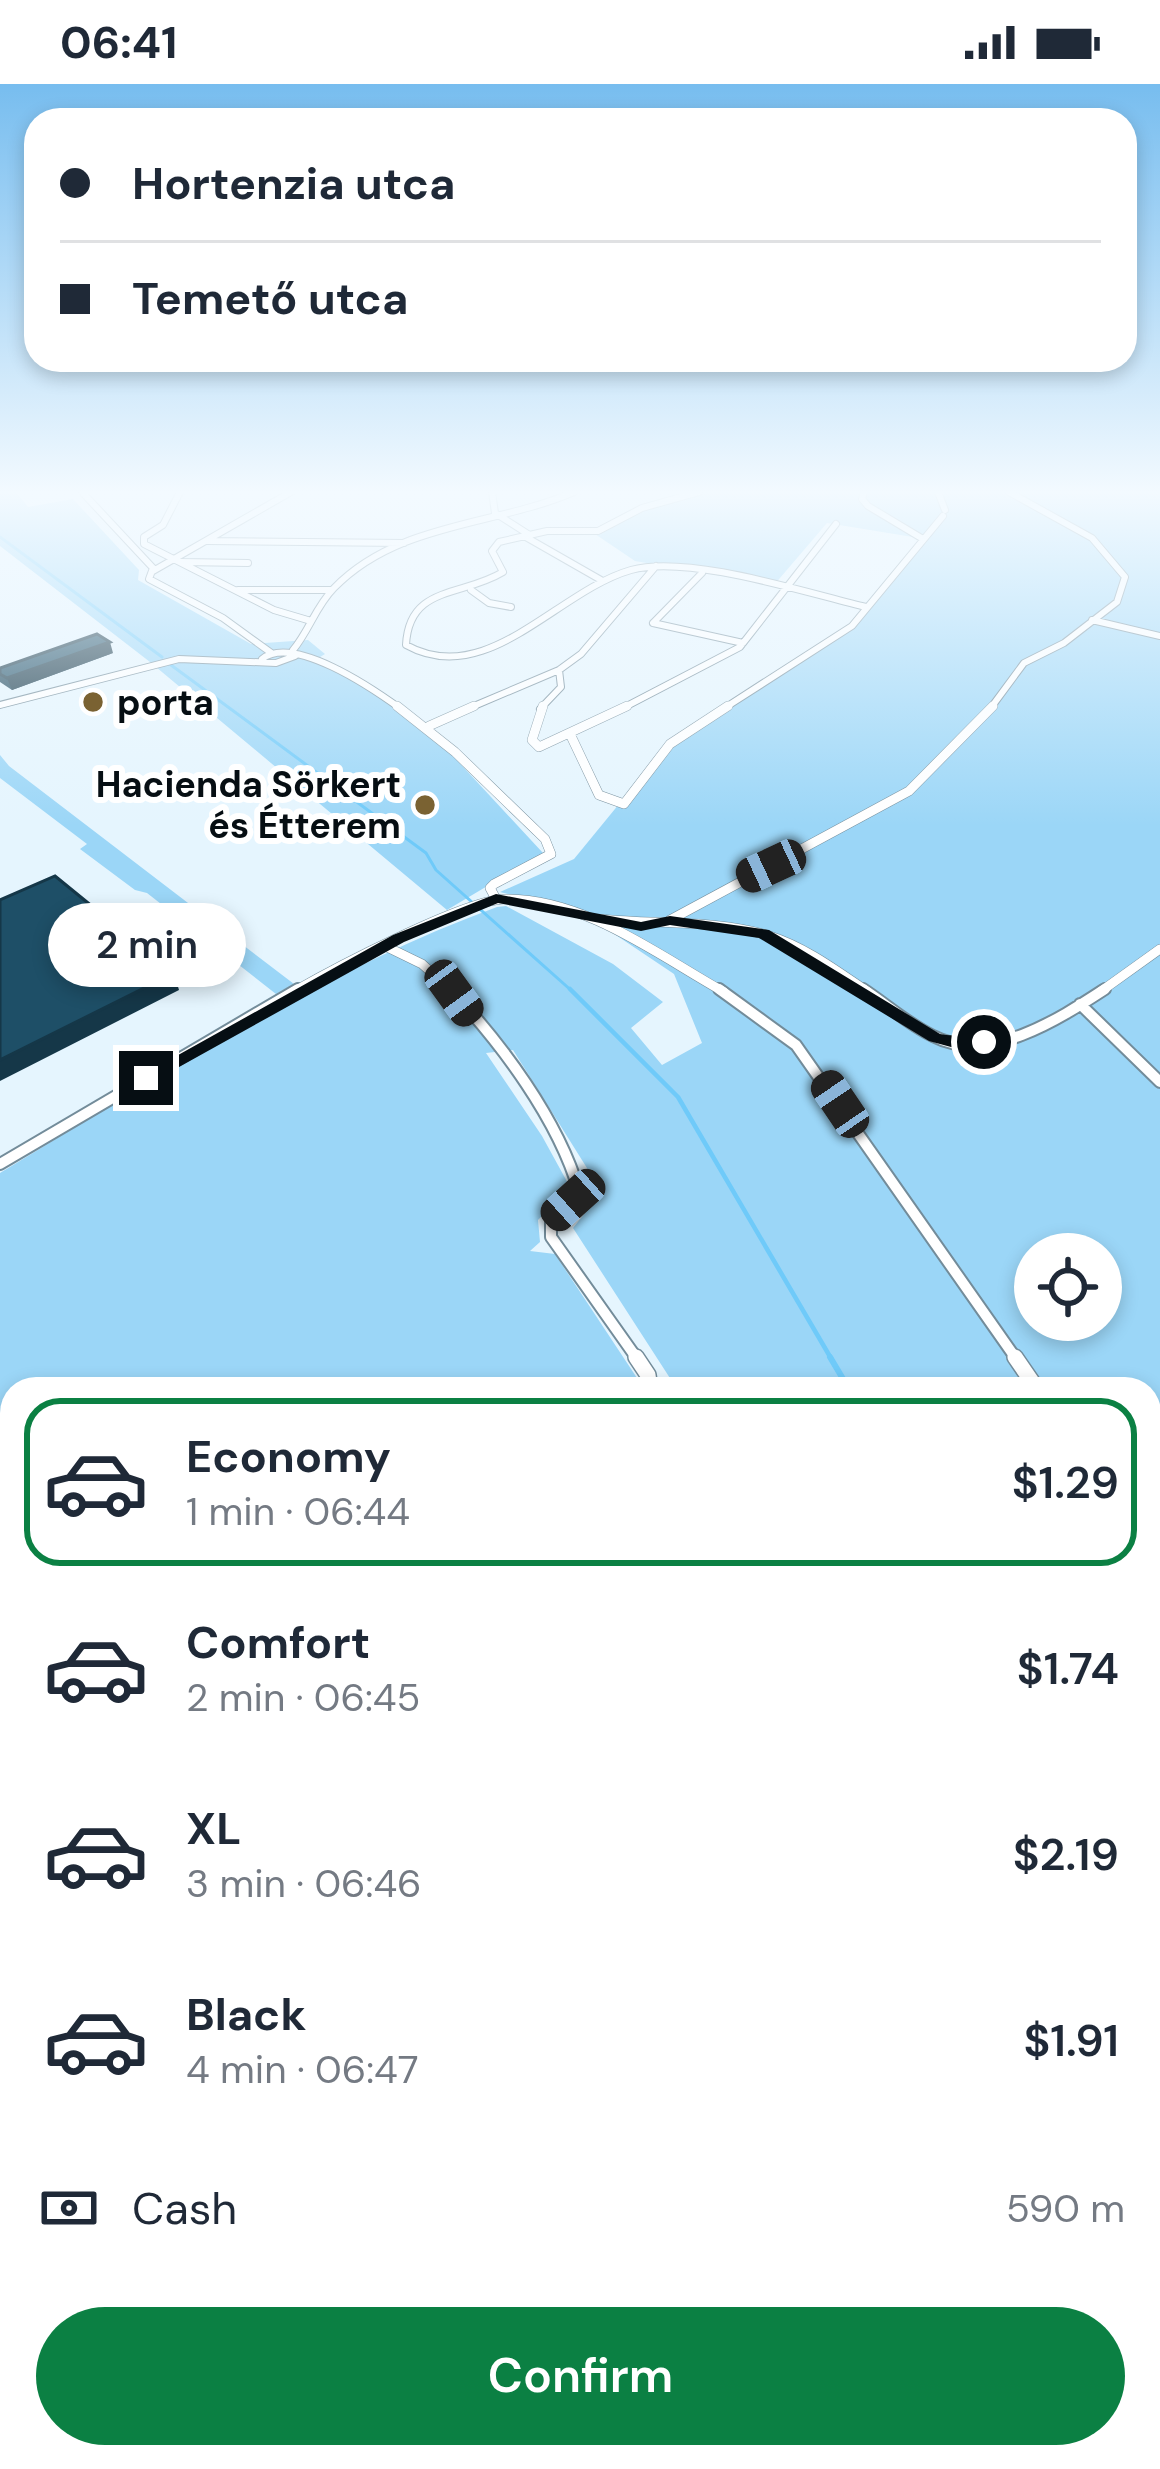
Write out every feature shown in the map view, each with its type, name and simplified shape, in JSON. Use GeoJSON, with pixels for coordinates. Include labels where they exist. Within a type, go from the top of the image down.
{"type":"FeatureCollection","features":[{"type":"Feature","properties":{"kind":"street"},"geometry":{"type":"LineString","coordinates":[[195,603],[270,652]]}},
{"type":"Feature","properties":{"kind":"street"},"geometry":{"type":"LineString","coordinates":[[265,603],[311,621]]}},
{"type":"Feature","properties":{"kind":"street"},"geometry":{"type":"LineString","coordinates":[[0,705],[179,658],[279,663],[306,637],[323,603]]}},
{"type":"Feature","properties":{"kind":"street"},"geometry":{"type":"LineString","coordinates":[[418,603],[406,620],[410,650],[440,656],[478,651],[521,634],[566,603]]}},
{"type":"Feature","properties":{"kind":"street"},"geometry":{"type":"LineString","coordinates":[[491,603],[512,607]]}},
{"type":"Feature","properties":{"kind":"street"},"geometry":{"type":"LineString","coordinates":[[429,727],[559,670],[581,654],[624,603]]}},
{"type":"Feature","properties":{"kind":"street"},"geometry":{"type":"LineString","coordinates":[[672,603],[653,623],[743,643]]}},
{"type":"Feature","properties":{"kind":"street"},"geometry":{"type":"LineString","coordinates":[[559,670],[561,687],[538,712],[532,740],[538,747],[571,736],[743,643],[774,603]]}},
{"type":"Feature","properties":{"kind":"street"},"geometry":{"type":"LineString","coordinates":[[848,603],[866,607]]}},
{"type":"Feature","properties":{"kind":"street"},"geometry":{"type":"LineString","coordinates":[[571,736],[599,795],[624,804],[670,744],[852,626],[869,603]]}},
{"type":"Feature","properties":{"kind":"street"},"geometry":{"type":"LineString","coordinates":[[0,1164],[219,1035],[385,946],[491,902],[641,926],[670,920],[704,898],[889,806],[918,784],[1001,698],[1024,663],[1064,643],[1116,603]]}},
{"type":"Feature","properties":{"kind":"street"},"geometry":{"type":"LineString","coordinates":[[1092,620],[1160,636]]}},
{"type":"Feature","properties":{"kind":"street"},"geometry":{"type":"LineString","coordinates":[[262,659],[306,637]]}},
{"type":"Feature","properties":{"kind":"street"},"geometry":{"type":"LineString","coordinates":[[282,649],[331,664],[429,727],[549,844],[551,854],[490,888],[491,902]]}},
{"type":"Feature","properties":{"kind":"street"},"geometry":{"type":"LineString","coordinates":[[593,917],[732,996],[808,1058],[1029,1377]]}},
{"type":"Feature","properties":{"kind":"street"},"geometry":{"type":"LineString","coordinates":[[670,920],[778,939],[944,1041],[970,1045],[1012,1038],[1080,1004],[1160,949]]}},
{"type":"Feature","properties":{"kind":"street"},"geometry":{"type":"LineString","coordinates":[[627,939],[641,926]]}},
{"type":"Feature","properties":{"kind":"street"},"geometry":{"type":"LineString","coordinates":[[385,946],[416,960],[448,985],[554,1137],[578,1178],[579,1191],[551,1221],[551,1237],[639,1361],[645,1377]]}},
{"type":"Feature","properties":{"kind":"street"},"geometry":{"type":"LineString","coordinates":[[1080,1004],[1160,1082]]}},
{"type":"Feature","properties":{"kind":"shaded area"},"geometry":{"type":"Polygon","coordinates":[[[74,603],[179,603],[251,644],[308,640],[325,654],[320,657],[428,729],[543,853],[447,910],[74,603]]]}},
{"type":"Feature","properties":{"kind":"shaded area"},"geometry":{"type":"Polygon","coordinates":[[[872,603],[1160,603],[1160,1377],[669,1377],[573,1228],[602,1192],[513,1050],[486,1053],[570,1187],[538,1220],[540,1242],[530,1251],[555,1254],[636,1377],[0,1377],[0,1173],[181,1063],[367,962],[506,906],[613,964],[663,1002],[631,1028],[662,1065],[702,1043],[674,974],[580,911],[500,892],[574,859],[669,743],[828,643],[872,603]]]}},
{"type":"Feature","properties":{"kind":"shaded area"},"geometry":{"type":"Polygon","coordinates":[[[0,755],[294,984],[276,994],[147,893],[135,890],[80,849],[87,844],[0,778],[0,755]]]}},
{"type":"Feature","properties":{"kind":"building"},"geometry":{"type":"Polygon","coordinates":[[[97,634],[110,642],[7,678],[0,674],[0,668],[97,634]]]}},
{"type":"Feature","properties":{"kind":"building"},"geometry":{"type":"Polygon","coordinates":[[[55,876],[174,973],[0,1060],[0,900],[55,876]]]}},
{"type":"Feature","properties":{"kind":"waterway"},"geometry":{"type":"LineString","coordinates":[[90,603],[162,657]]}},
{"type":"Feature","properties":{"kind":"waterway"},"geometry":{"type":"LineString","coordinates":[[171,665],[426,853],[436,870],[573,992]]}},
{"type":"Feature","properties":{"kind":"waterway"},"geometry":{"type":"LineString","coordinates":[[570,989],[573,992]]}},
{"type":"Feature","properties":{"kind":"waterway"},"geometry":{"type":"LineString","coordinates":[[573,992],[678,1097],[832,1360]]}},
{"type":"Feature","properties":{"kind":"waterway"},"geometry":{"type":"LineString","coordinates":[[830,1357],[842,1377]]}},
{"type":"Feature","properties":{"kind":"place","name":"porta"},"geometry":{"type":"Point","coordinates":[93,702]}},
{"type":"Feature","properties":{"kind":"place","name":"Hacienda Sörkert és Étterem"},"geometry":{"type":"Point","coordinates":[425,805]}},
{"type":"Feature","properties":{"kind":"route"},"geometry":{"type":"LineString","coordinates":[[146,1078],[398,939],[496,899],[641,926],[670,920],[764,934],[852,983],[934,1038],[962,1045],[984,1042]]}}]}
